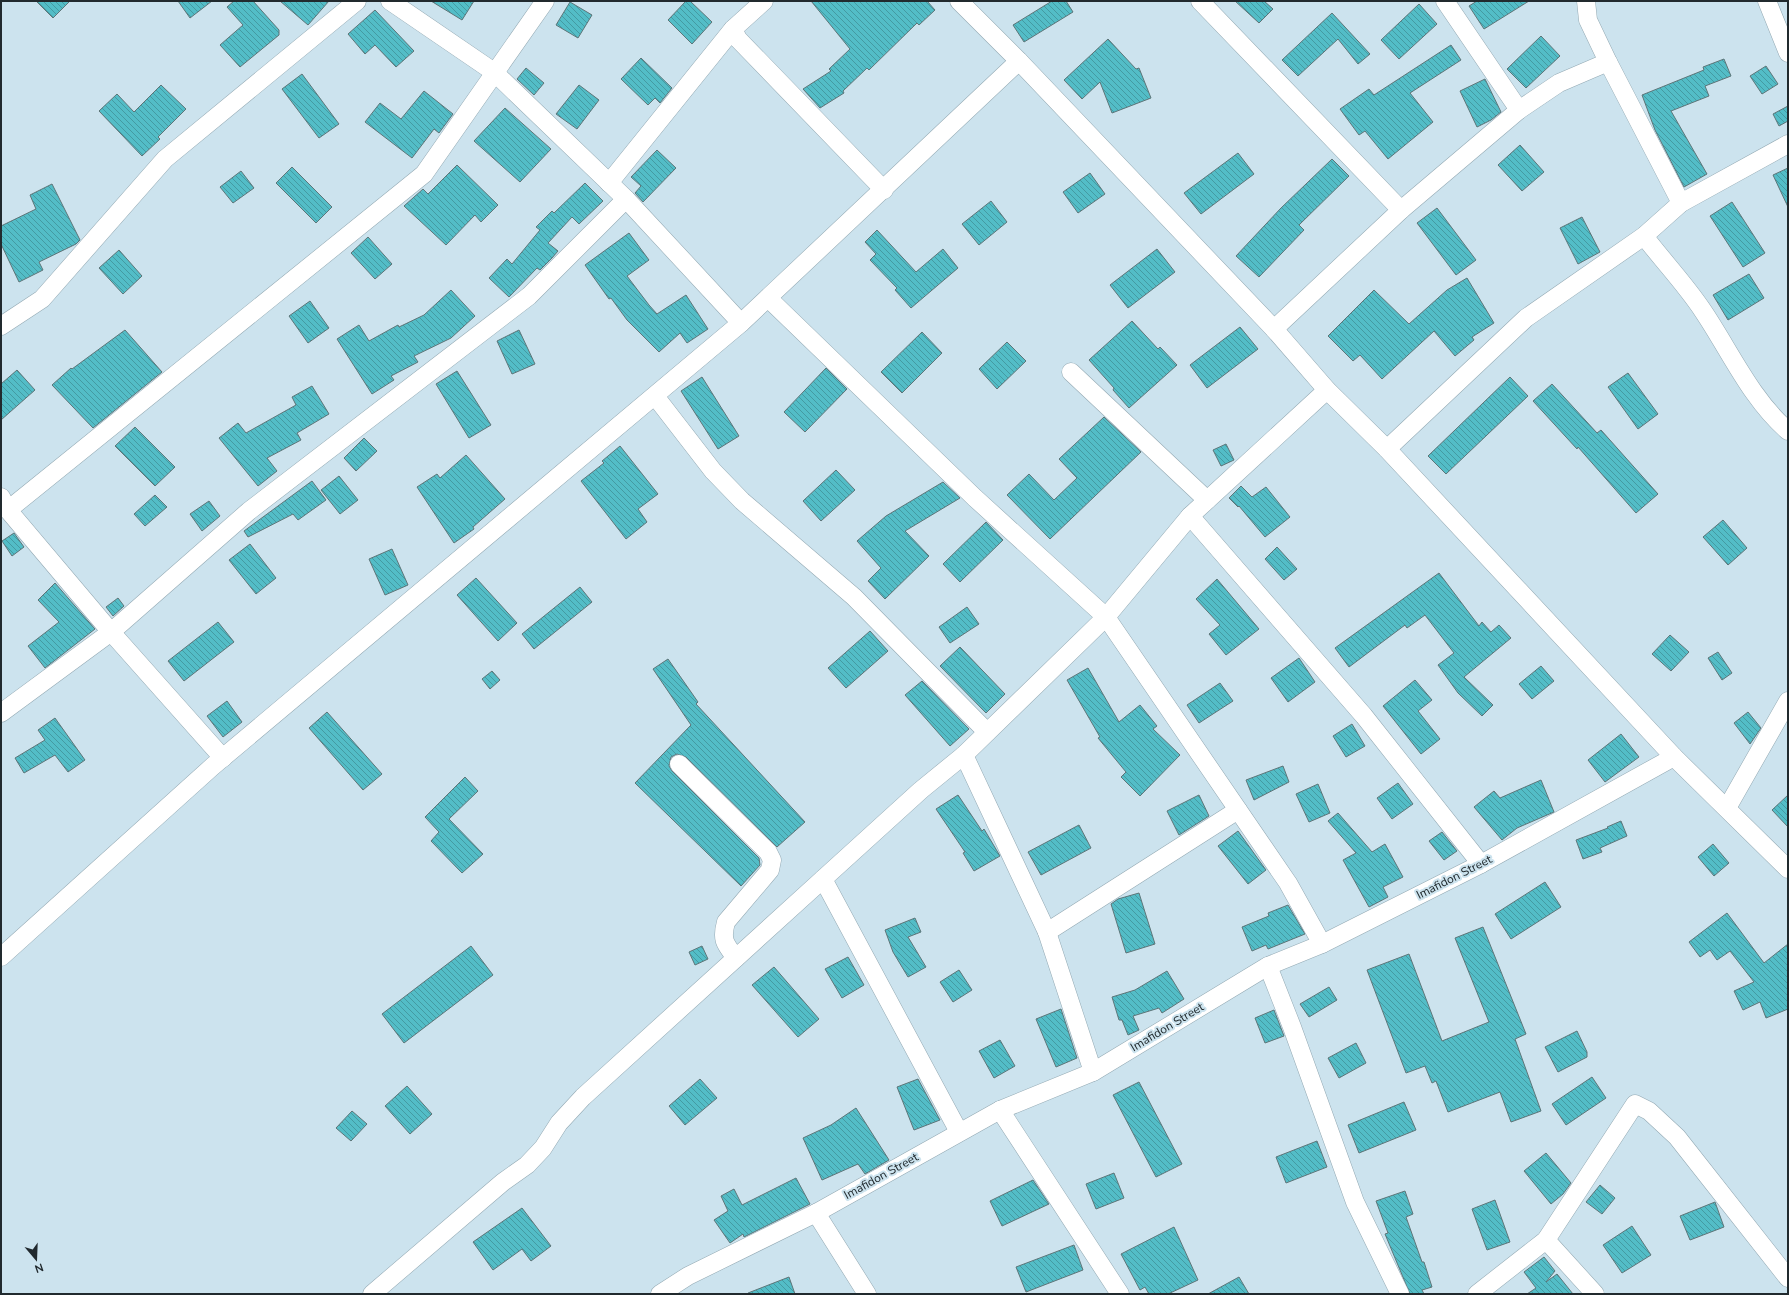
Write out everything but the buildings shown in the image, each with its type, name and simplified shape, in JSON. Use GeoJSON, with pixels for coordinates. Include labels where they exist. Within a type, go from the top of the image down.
{"type":"FeatureCollection","features":[{"type":"Feature","properties":{"kind":"street"},"geometry":{"type":"LineString","coordinates":[[1,326],[42,299],[165,159],[356,1]]}},
{"type":"Feature","properties":{"kind":"street"},"geometry":{"type":"LineString","coordinates":[[390,1],[494,72],[626,199],[741,323]]}},
{"type":"Feature","properties":{"kind":"street"},"geometry":{"type":"LineString","coordinates":[[223,758],[111,632],[5,504],[424,174],[545,1]]}},
{"type":"Feature","properties":{"kind":"street"},"geometry":{"type":"LineString","coordinates":[[609,183],[733,29],[764,1]]}},
{"type":"Feature","properties":{"kind":"street"},"geometry":{"type":"LineString","coordinates":[[959,1],[1019,61],[1274,329],[1327,390],[1386,449],[1674,757],[1788,869]]}},
{"type":"Feature","properties":{"kind":"street"},"geometry":{"type":"LineString","coordinates":[[1200,1],[1401,210]]}},
{"type":"Feature","properties":{"kind":"street"},"geometry":{"type":"LineString","coordinates":[[1445,1],[1519,110]]}},
{"type":"Feature","properties":{"kind":"street"},"geometry":{"type":"LineString","coordinates":[[1586,1],[1588,20],[1681,203]]}},
{"type":"Feature","properties":{"kind":"street"},"geometry":{"type":"LineString","coordinates":[[1767,1],[1788,53]]}},
{"type":"Feature","properties":{"kind":"street"},"geometry":{"type":"LineString","coordinates":[[733,29],[738,40],[884,190]]}},
{"type":"Feature","properties":{"kind":"street"},"geometry":{"type":"LineString","coordinates":[[1,956],[223,758],[741,323],[884,190],[1019,61]]}},
{"type":"Feature","properties":{"kind":"street"},"geometry":{"type":"LineString","coordinates":[[1274,329],[1401,210],[1519,110],[1559,83],[1608,62]]}},
{"type":"Feature","properties":{"kind":"street"},"geometry":{"type":"LineString","coordinates":[[1386,449],[1526,318],[1644,236],[1681,203],[1787,145]]}},
{"type":"Feature","properties":{"kind":"street"},"geometry":{"type":"LineString","coordinates":[[1,713],[111,632],[249,511],[528,296],[626,199]]}},
{"type":"Feature","properties":{"kind":"street"},"geometry":{"type":"LineString","coordinates":[[1644,236],[1702,309],[1755,393],[1776,421],[1788,431]]}},
{"type":"Feature","properties":{"kind":"street"},"geometry":{"type":"LineString","coordinates":[[768,298],[975,498],[1106,617],[1288,883],[1322,944]]}},
{"type":"Feature","properties":{"kind":"street"},"geometry":{"type":"LineString","coordinates":[[1071,372],[1207,500]]}},
{"type":"Feature","properties":{"kind":"street"},"geometry":{"type":"LineString","coordinates":[[372,1294],[502,1182],[526,1165],[543,1148],[559,1123],[583,1097],[921,790],[964,755],[1106,617],[1190,516],[1327,390]]}},
{"type":"Feature","properties":{"kind":"street"},"geometry":{"type":"LineString","coordinates":[[655,396],[713,471],[742,501],[854,596],[987,732]]}},
{"type":"Feature","properties":{"kind":"street"},"geometry":{"type":"LineString","coordinates":[[1190,516],[1364,716],[1481,864]]}},
{"type":"Feature","properties":{"kind":"street"},"geometry":{"type":"LineString","coordinates":[[1727,808],[1788,701]]}},
{"type":"Feature","properties":{"kind":"street"},"geometry":{"type":"LineString","coordinates":[[964,755],[1047,932],[1093,1072]]}},
{"type":"Feature","properties":{"kind":"street","name":"Imafidon Street"},"geometry":{"type":"LineString","coordinates":[[660,1294],[688,1276],[816,1213],[1000,1110],[1093,1072],[1268,966],[1322,944],[1481,864],[1674,757]]}},
{"type":"Feature","properties":{"kind":"street"},"geometry":{"type":"LineString","coordinates":[[679,764],[768,852],[772,860],[770,870],[726,922],[723,932],[724,942],[736,958]]}},
{"type":"Feature","properties":{"kind":"street"},"geometry":{"type":"LineString","coordinates":[[1047,932],[1238,810]]}},
{"type":"Feature","properties":{"kind":"street"},"geometry":{"type":"LineString","coordinates":[[823,879],[959,1132]]}},
{"type":"Feature","properties":{"kind":"street"},"geometry":{"type":"LineString","coordinates":[[1268,966],[1295,1035],[1355,1202],[1400,1294]]}},
{"type":"Feature","properties":{"kind":"street"},"geometry":{"type":"LineString","coordinates":[[1477,1294],[1546,1240],[1635,1104],[1649,1112],[1677,1137],[1788,1278]]}},
{"type":"Feature","properties":{"kind":"street"},"geometry":{"type":"LineString","coordinates":[[1000,1110],[1120,1294]]}},
{"type":"Feature","properties":{"kind":"street"},"geometry":{"type":"LineString","coordinates":[[816,1213],[867,1294]]}},
{"type":"Feature","properties":{"kind":"street"},"geometry":{"type":"LineString","coordinates":[[1546,1240],[1595,1294]]}}]}
